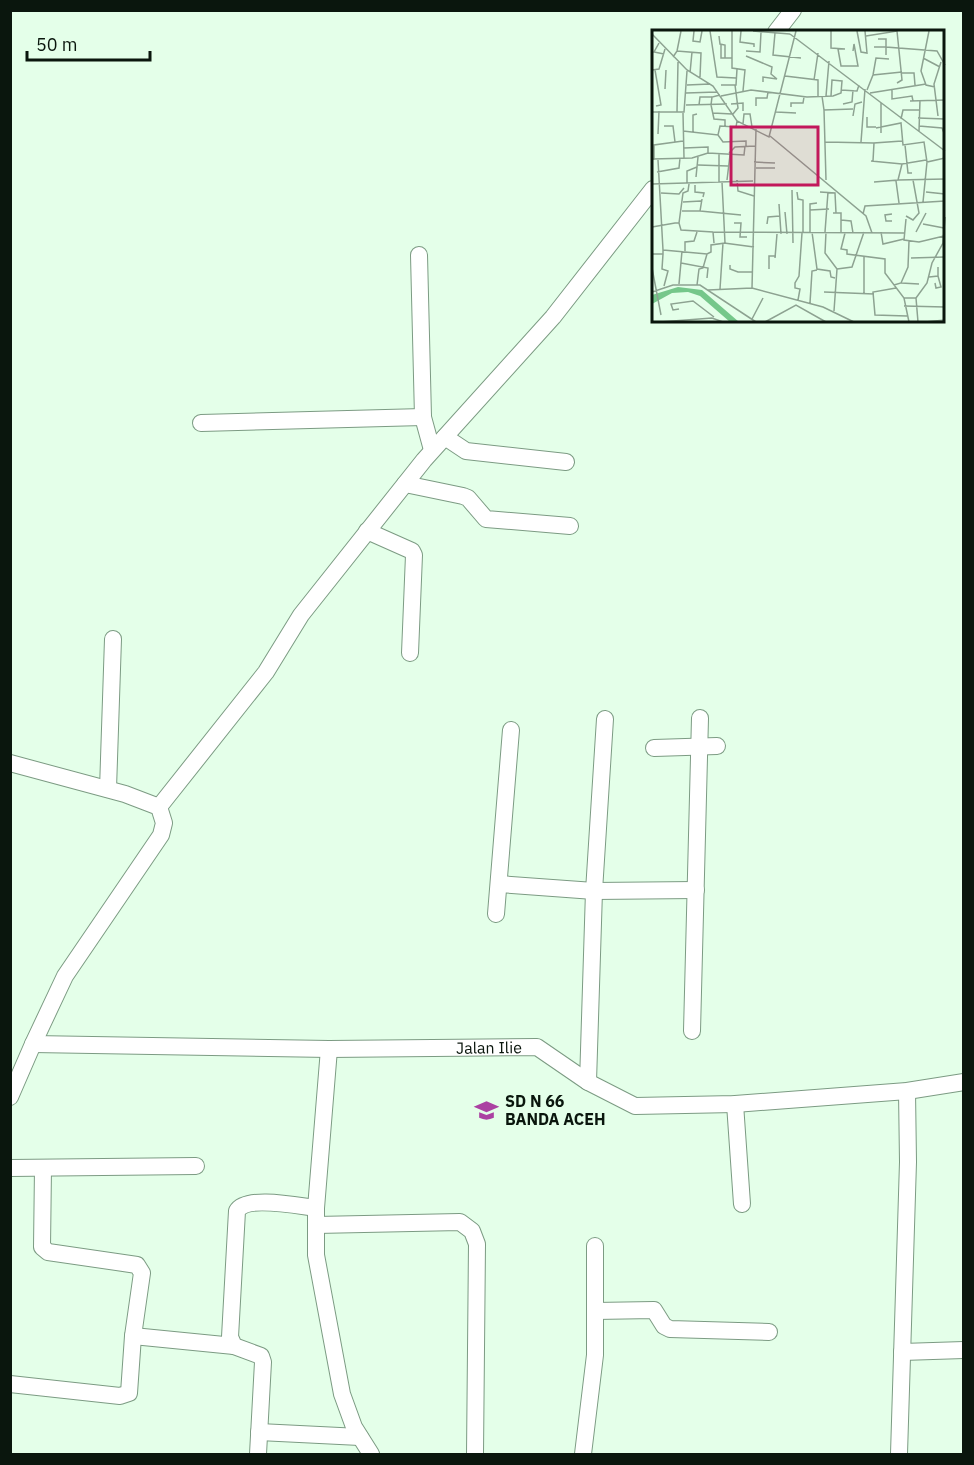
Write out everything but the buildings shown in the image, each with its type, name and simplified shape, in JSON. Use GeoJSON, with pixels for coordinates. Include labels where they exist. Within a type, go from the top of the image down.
{"type":"FeatureCollection","features":[{"type":"Feature","properties":{"kind":"street"},"geometry":{"type":"LineString","coordinates":[[778,30],[793,10]]}},
{"type":"Feature","properties":{"kind":"street"},"geometry":{"type":"LineString","coordinates":[[159,807],[266,672],[301,615],[367,531],[432,450],[553,317],[652,190]]}},
{"type":"Feature","properties":{"kind":"street"},"geometry":{"type":"LineString","coordinates":[[419,255],[423,417],[432,450]]}},
{"type":"Feature","properties":{"kind":"street"},"geometry":{"type":"LineString","coordinates":[[201,423],[423,417]]}},
{"type":"Feature","properties":{"kind":"street"},"geometry":{"type":"LineString","coordinates":[[445,437],[466,451],[566,462]]}},
{"type":"Feature","properties":{"kind":"street"},"geometry":{"type":"LineString","coordinates":[[405,484],[468,498],[486,519],[570,526]]}},
{"type":"Feature","properties":{"kind":"street"},"geometry":{"type":"LineString","coordinates":[[367,531],[412,551],[414,555],[410,653]]}},
{"type":"Feature","properties":{"kind":"street"},"geometry":{"type":"LineString","coordinates":[[108,789],[113,639]]}},
{"type":"Feature","properties":{"kind":"street"},"geometry":{"type":"LineString","coordinates":[[692,1031],[700,718]]}},
{"type":"Feature","properties":{"kind":"street"},"geometry":{"type":"LineString","coordinates":[[588,1082],[594,891],[605,719]]}},
{"type":"Feature","properties":{"kind":"street"},"geometry":{"type":"LineString","coordinates":[[496,914],[511,730]]}},
{"type":"Feature","properties":{"kind":"street"},"geometry":{"type":"LineString","coordinates":[[654,748],[717,746]]}},
{"type":"Feature","properties":{"kind":"street"},"geometry":{"type":"LineString","coordinates":[[10,763],[108,789],[159,807]]}},
{"type":"Feature","properties":{"kind":"street"},"geometry":{"type":"LineString","coordinates":[[10,1097],[66,976],[161,835],[164,823],[159,807]]}},
{"type":"Feature","properties":{"kind":"street"},"geometry":{"type":"LineString","coordinates":[[498,884],[594,891],[696,890]]}},
{"type":"Feature","properties":{"kind":"street","name":"Jalan Ilie"},"geometry":{"type":"LineString","coordinates":[[33,1044],[329,1048],[537,1047],[588,1082],[635,1106],[735,1104],[907,1091],[963,1082]]}},
{"type":"Feature","properties":{"kind":"street"},"geometry":{"type":"LineString","coordinates":[[329,1048],[316,1208],[319,1276],[342,1394],[354,1427],[371,1455]]}},
{"type":"Feature","properties":{"kind":"street"},"geometry":{"type":"LineString","coordinates":[[899,1455],[908,1162],[907,1091]]}},
{"type":"Feature","properties":{"kind":"street"},"geometry":{"type":"LineString","coordinates":[[735,1104],[742,1204]]}},
{"type":"Feature","properties":{"kind":"street"},"geometry":{"type":"LineString","coordinates":[[10,1168],[196,1166]]}},
{"type":"Feature","properties":{"kind":"street"},"geometry":{"type":"LineString","coordinates":[[10,1384],[120,1396],[129,1393],[133,1336],[142,1273],[137,1265],[48,1252],[42,1247],[43,1168]]}},
{"type":"Feature","properties":{"kind":"street"},"geometry":{"type":"LineString","coordinates":[[234,1346],[230,1337],[235,1229],[240,1206],[262,1202],[316,1208]]}},
{"type":"Feature","properties":{"kind":"street"},"geometry":{"type":"LineString","coordinates":[[316,1225],[460,1222],[472,1231],[477,1244],[475,1455]]}},
{"type":"Feature","properties":{"kind":"street"},"geometry":{"type":"LineString","coordinates":[[583,1455],[595,1355],[595,1246]]}},
{"type":"Feature","properties":{"kind":"street"},"geometry":{"type":"LineString","coordinates":[[595,1311],[654,1310],[664,1326],[670,1329],[769,1332]]}},
{"type":"Feature","properties":{"kind":"street"},"geometry":{"type":"LineString","coordinates":[[133,1336],[234,1346],[261,1356],[263,1362],[258,1455]]}},
{"type":"Feature","properties":{"kind":"street"},"geometry":{"type":"LineString","coordinates":[[902,1352],[963,1350]]}},
{"type":"Feature","properties":{"kind":"street"},"geometry":{"type":"LineString","coordinates":[[259,1432],[360,1437]]}},
{"type":"Feature","properties":{"kind":"place","name":"SD N 66 BANDA ACEH"},"geometry":{"type":"Point","coordinates":[487,1110]}}]}
